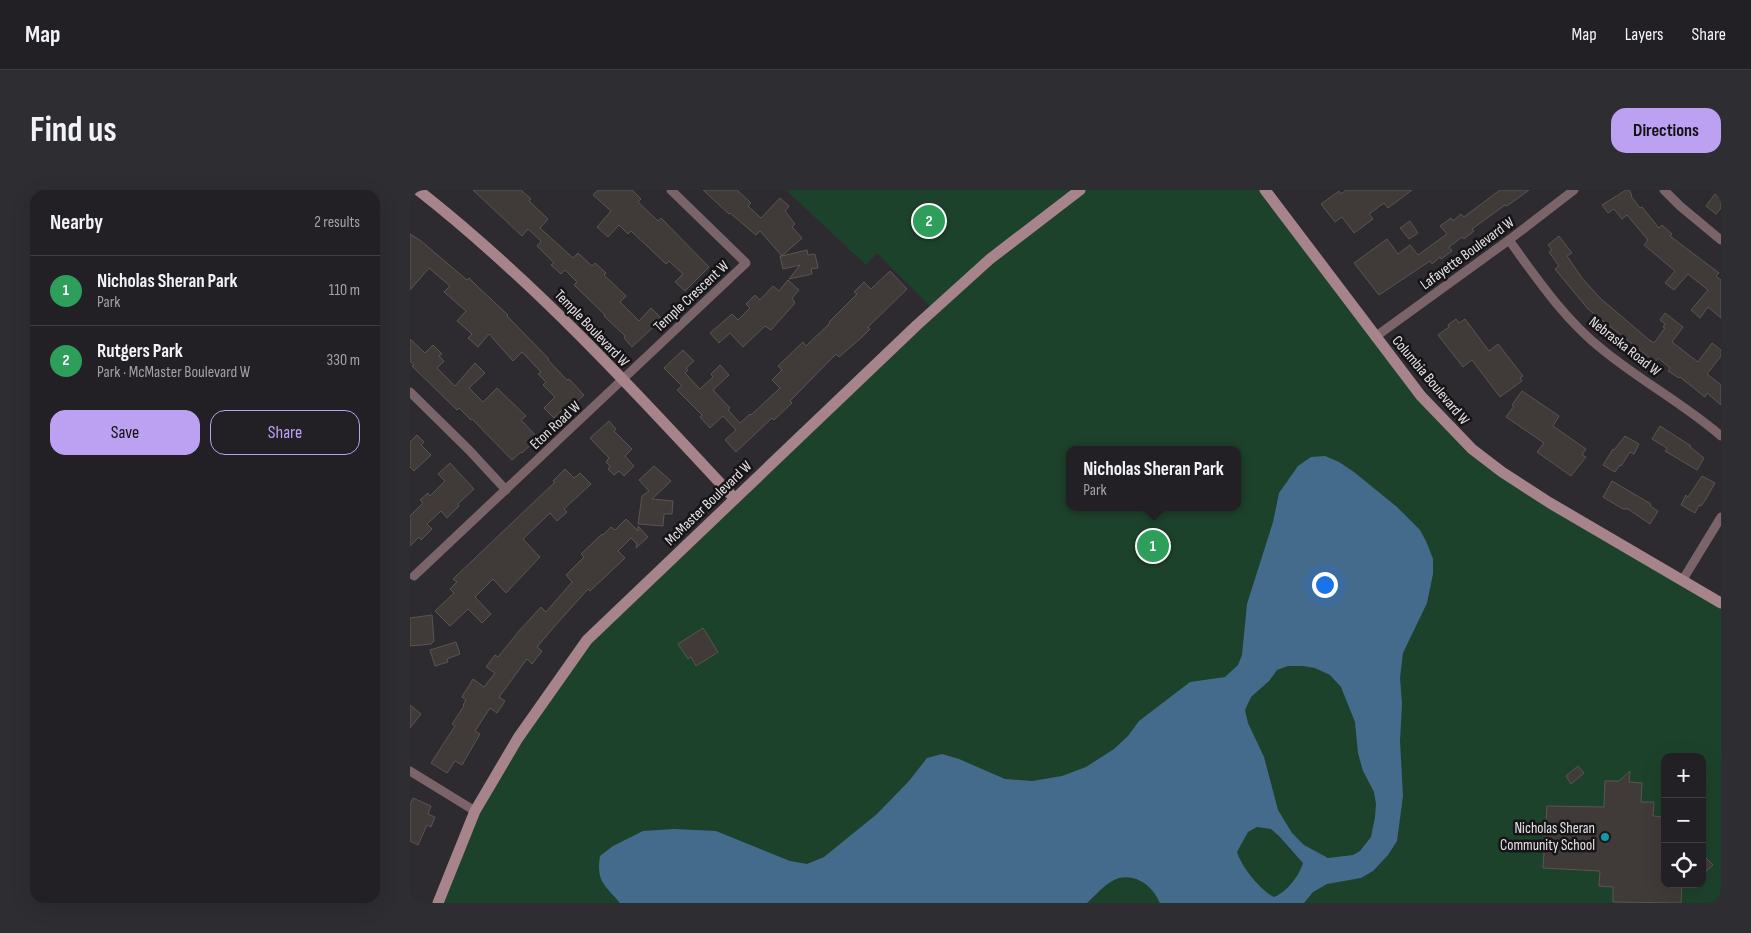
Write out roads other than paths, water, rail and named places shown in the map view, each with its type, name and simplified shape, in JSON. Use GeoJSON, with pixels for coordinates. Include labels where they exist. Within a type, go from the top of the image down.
{"type":"FeatureCollection","features":[{"type":"Feature","properties":{"kind":"street","name":"Temple Boulevard W"},"geometry":{"type":"LineString","coordinates":[[418,190],[513,270],[546,301],[734,498]]}},
{"type":"Feature","properties":{"kind":"street","name":"Temple Crescent W"},"geometry":{"type":"LineString","coordinates":[[622,380],[746,263],[671,190]]}},
{"type":"Feature","properties":{"kind":"street","name":"McMaster Boulevard W"},"geometry":{"type":"LineString","coordinates":[[438,903],[475,811],[518,738],[587,640],[917,325],[990,259],[1080,190]]}},
{"type":"Feature","properties":{"kind":"street","name":"Columbia Boulevard W"},"geometry":{"type":"LineString","coordinates":[[1265,190],[1374,337],[1421,396],[1472,449],[1502,472],[1550,503],[1721,604]]}},
{"type":"Feature","properties":{"kind":"street","name":"Lafayette Boulevard W"},"geometry":{"type":"LineString","coordinates":[[1374,337],[1509,240],[1574,190]]}},
{"type":"Feature","properties":{"kind":"street"},"geometry":{"type":"LineString","coordinates":[[1664,190],[1721,240]]}},
{"type":"Feature","properties":{"kind":"street","name":"Nebraska Road W"},"geometry":{"type":"LineString","coordinates":[[1509,240],[1553,301],[1584,334],[1602,350],[1684,406],[1721,436]]}},
{"type":"Feature","properties":{"kind":"street","name":"Eton Road W"},"geometry":{"type":"LineString","coordinates":[[414,576],[622,380]]}},
{"type":"Feature","properties":{"kind":"street"},"geometry":{"type":"LineString","coordinates":[[410,392],[469,450],[506,490]]}},
{"type":"Feature","properties":{"kind":"street"},"geometry":{"type":"LineString","coordinates":[[1682,581],[1721,518]]}},
{"type":"Feature","properties":{"kind":"street"},"geometry":{"type":"LineString","coordinates":[[410,771],[475,811]]}},
{"type":"Feature","properties":{"kind":"water"},"geometry":{"type":"Polygon","coordinates":[[[1325,456],[1339,462],[1397,507],[1420,530],[1433,559],[1433,574],[1427,603],[1403,653],[1400,678],[1402,704],[1400,741],[1403,796],[1397,841],[1388,855],[1373,871],[1361,878],[1327,884],[1313,892],[1304,903],[1160,903],[1144,883],[1126,877],[1110,882],[1087,903],[620,903],[606,887],[599,872],[600,856],[613,846],[643,831],[674,829],[716,831],[790,861],[807,864],[824,857],[877,814],[909,781],[927,758],[942,754],[959,759],[1005,779],[1032,781],[1062,776],[1086,767],[1114,749],[1128,736],[1139,721],[1190,682],[1225,677],[1238,665],[1242,655],[1247,604],[1273,522],[1279,493],[1298,466],[1311,457],[1325,456]],[[1288,666],[1277,670],[1269,681],[1251,697],[1245,710],[1248,723],[1264,757],[1278,810],[1292,833],[1304,845],[1328,858],[1353,855],[1360,851],[1371,837],[1376,804],[1374,792],[1363,771],[1358,753],[1355,722],[1341,687],[1330,675],[1315,668],[1288,666]],[[1257,827],[1248,832],[1237,852],[1242,864],[1252,877],[1274,897],[1292,883],[1303,863],[1271,829],[1257,827]]]}},
{"type":"Feature","properties":{"kind":"place","name":"Rutgers Park"},"geometry":{"type":"Point","coordinates":[929,221]}},
{"type":"Feature","properties":{"kind":"place","name":"Nicholas Sheran Park"},"geometry":{"type":"Point","coordinates":[1153,546]}},
{"type":"Feature","properties":{"kind":"place","name":"Nicholas Sheran Community School"},"geometry":{"type":"Point","coordinates":[1605,837]}}]}
